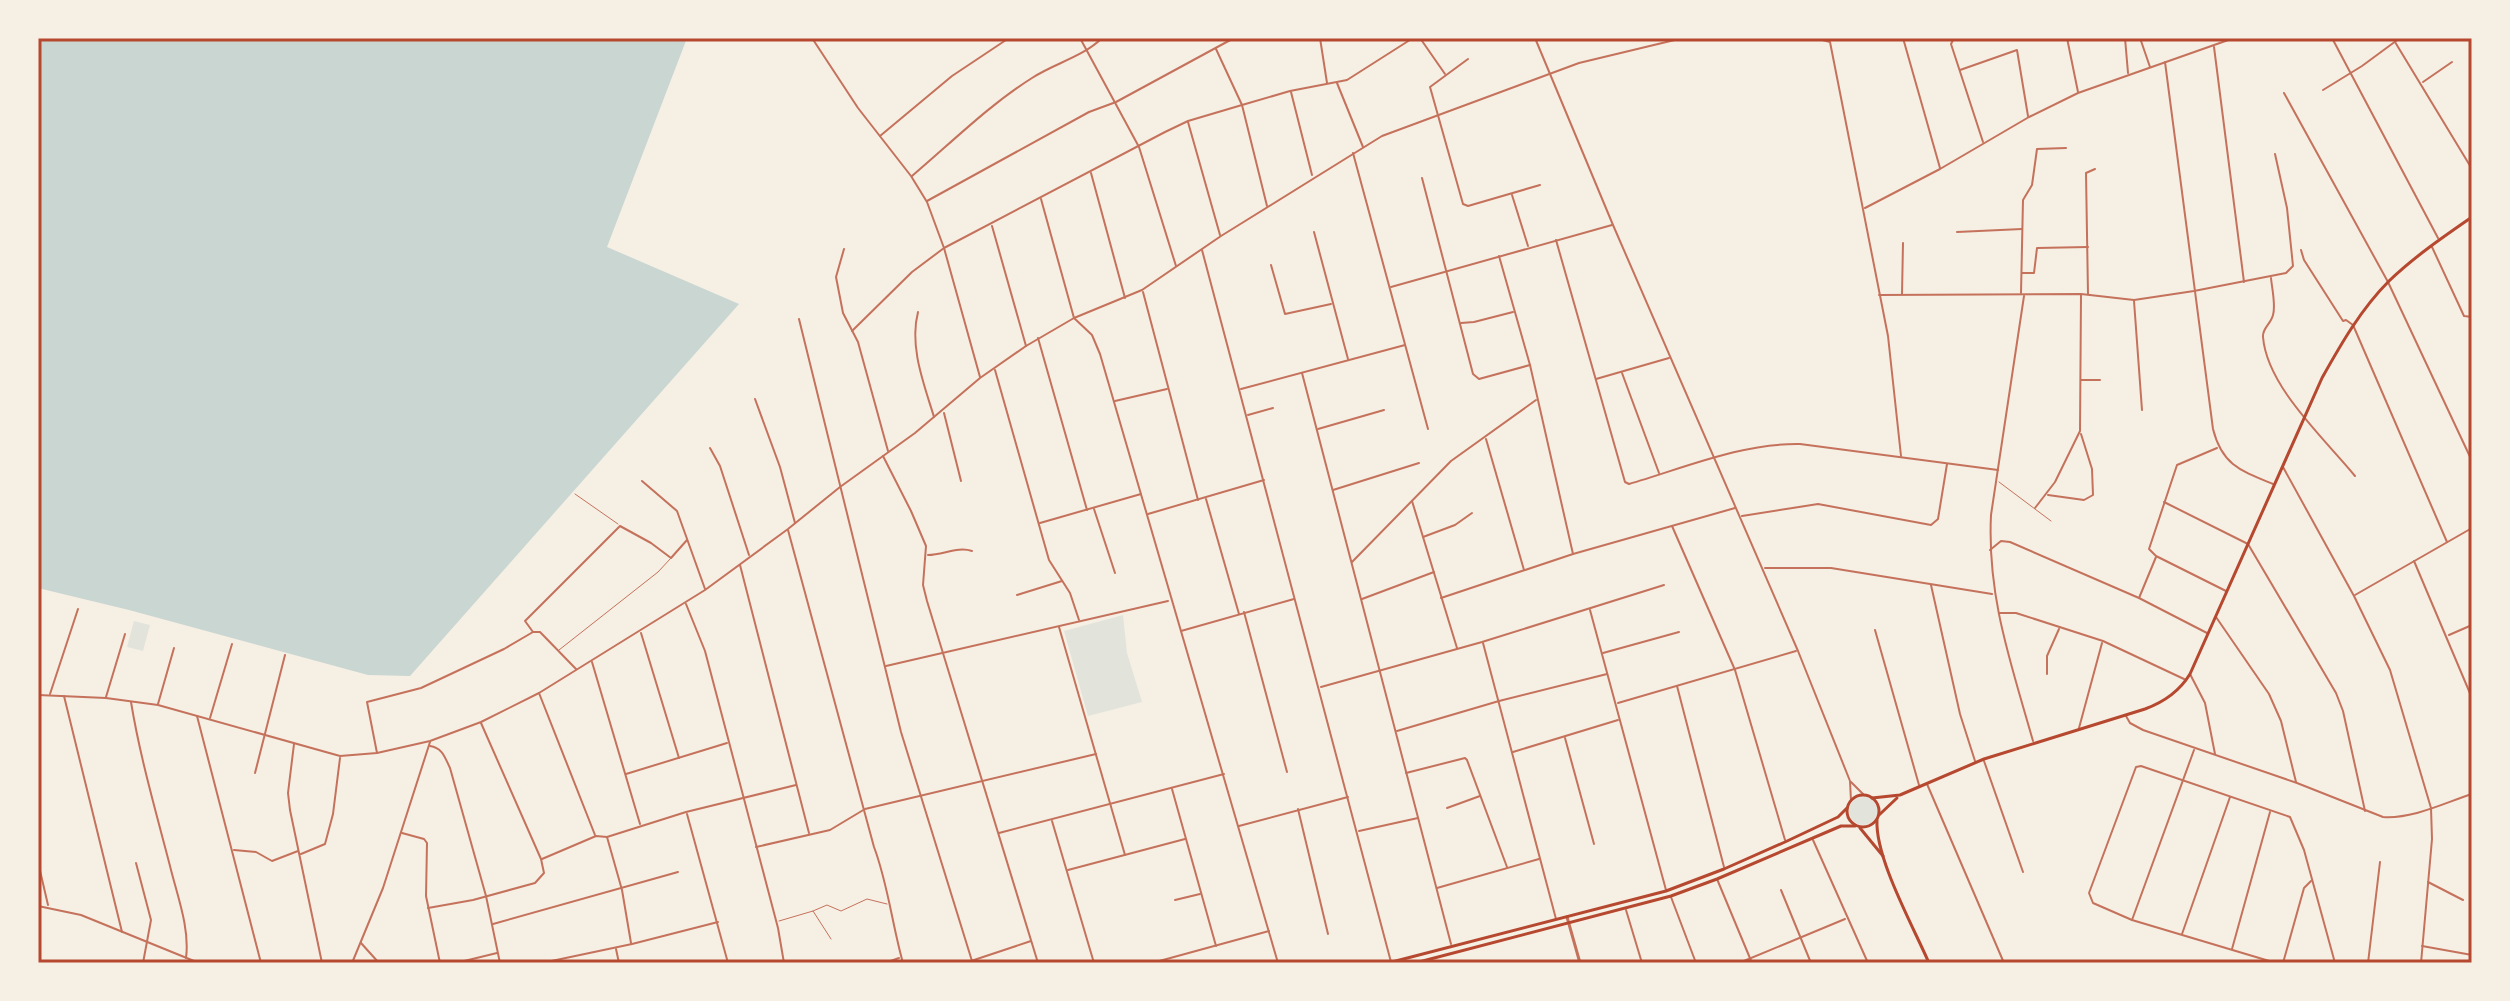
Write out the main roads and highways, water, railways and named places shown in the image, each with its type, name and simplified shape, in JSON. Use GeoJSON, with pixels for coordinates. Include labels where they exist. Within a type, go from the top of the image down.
{"type":"FeatureCollection","features":[{"type":"Feature","properties":{"kind":"main road"},"geometry":{"type":"LineString","coordinates":[[1872,798],[1900,795],[1975,762],[2169,698],[2190,674],[2322,378],[2353,325],[2388,282],[2472,217]]}},
{"type":"Feature","properties":{"kind":"main road"},"geometry":{"type":"LineString","coordinates":[[1389,963],[1666,891],[1724,869],[1838,817],[1851,801],[1864,795],[1878,804],[1877,833],[1883,856],[1929,963]]}},
{"type":"Feature","properties":{"kind":"main road"},"geometry":{"type":"LineString","coordinates":[[1416,963],[1671,896],[1845,825],[1870,826],[1900,795]]}},
{"type":"Feature","properties":{"kind":"main road"},"geometry":{"type":"LineString","coordinates":[[1847,808],[1849,818],[1883,856]]}}]}
